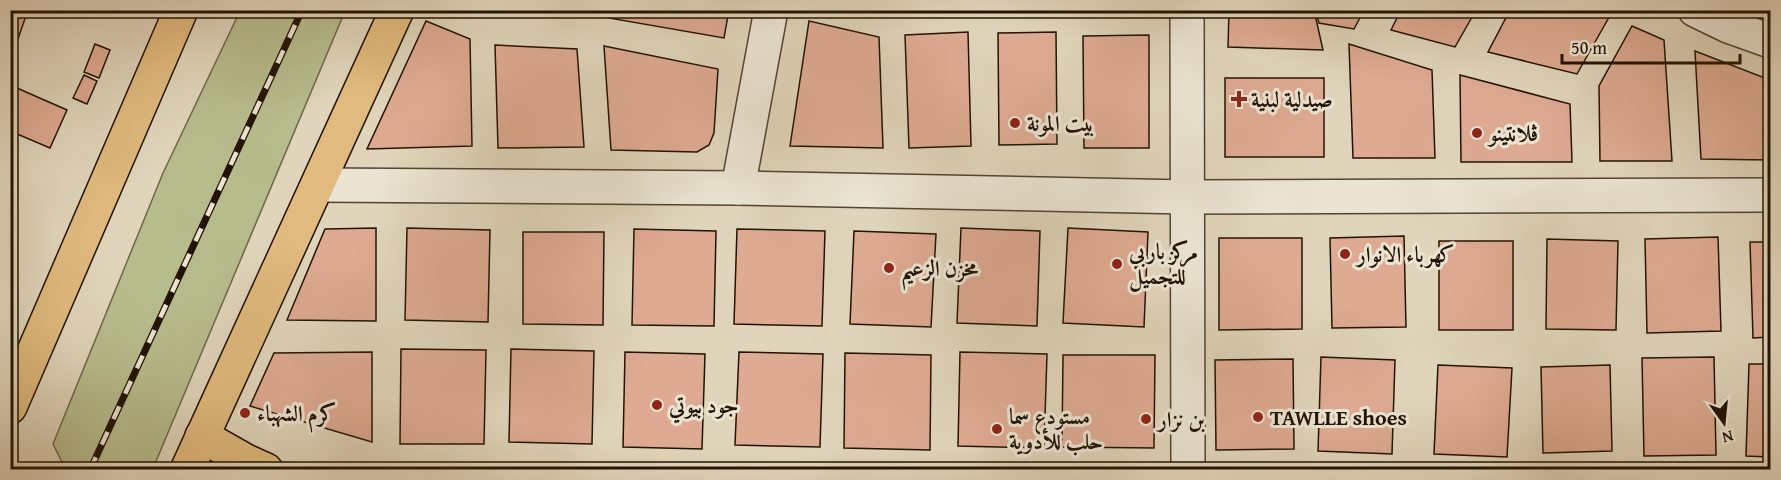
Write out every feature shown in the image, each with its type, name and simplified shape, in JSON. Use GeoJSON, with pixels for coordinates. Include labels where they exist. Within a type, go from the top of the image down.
{"type":"FeatureCollection","features":[{"type":"Feature","properties":{"kind":"main road"},"geometry":{"type":"LineString","coordinates":[[10,407],[182,10]]}},
{"type":"Feature","properties":{"kind":"main road"},"geometry":{"type":"LineString","coordinates":[[187,470],[396,10]]}},
{"type":"Feature","properties":{"kind":"main road"},"geometry":{"type":"LineString","coordinates":[[202,436],[266,470]]}},
{"type":"Feature","properties":{"kind":"street"},"geometry":{"type":"LineString","coordinates":[[738,188],[771,10]]}},
{"type":"Feature","properties":{"kind":"street"},"geometry":{"type":"LineString","coordinates":[[1186,10],[1188,470]]}},
{"type":"Feature","properties":{"kind":"street"},"geometry":{"type":"LineString","coordinates":[[1695,10],[1728,26],[1770,41]]}},
{"type":"Feature","properties":{"kind":"street"},"geometry":{"type":"LineString","coordinates":[[318,185],[738,188],[1187,198],[1770,195]]}},
{"type":"Feature","properties":{"kind":"green space"},"geometry":{"type":"Polygon","coordinates":[[[240,11],[345,11],[154,466],[147,470],[81,470],[64,466],[53,444],[163,173],[240,11]]]}},
{"type":"Feature","properties":{"kind":"building"},"geometry":{"type":"Polygon","coordinates":[[[10,10],[28,10],[11,59],[10,59],[10,10]]]}},
{"type":"Feature","properties":{"kind":"building"},"geometry":{"type":"Polygon","coordinates":[[[480,10],[547,10],[544,17],[480,10]]]}},
{"type":"Feature","properties":{"kind":"building"},"geometry":{"type":"Polygon","coordinates":[[[581,10],[729,10],[724,38],[580,13],[581,10]]]}},
{"type":"Feature","properties":{"kind":"building"},"geometry":{"type":"Polygon","coordinates":[[[1229,10],[1314,10],[1323,50],[1228,47],[1229,10]]]}},
{"type":"Feature","properties":{"kind":"building"},"geometry":{"type":"Polygon","coordinates":[[[1315,10],[1364,10],[1354,29],[1319,23],[1315,10]]]}},
{"type":"Feature","properties":{"kind":"building"},"geometry":{"type":"Polygon","coordinates":[[[1401,10],[1476,10],[1455,47],[1391,30],[1401,10]]]}},
{"type":"Feature","properties":{"kind":"building"},"geometry":{"type":"Polygon","coordinates":[[[1510,10],[1610,10],[1612,12],[1577,74],[1488,52],[1510,10]]]}},
{"type":"Feature","properties":{"kind":"building"},"geometry":{"type":"Polygon","coordinates":[[[426,21],[470,39],[472,146],[367,149],[426,21]]]}},
{"type":"Feature","properties":{"kind":"building"},"geometry":{"type":"Polygon","coordinates":[[[809,21],[879,37],[883,148],[790,146],[809,21]]]}},
{"type":"Feature","properties":{"kind":"building"},"geometry":{"type":"Polygon","coordinates":[[[1632,26],[1664,40],[1672,161],[1600,161],[1599,86],[1632,26]]]}},
{"type":"Feature","properties":{"kind":"building"},"geometry":{"type":"Polygon","coordinates":[[[968,32],[971,146],[909,148],[905,35],[968,32]]]}},
{"type":"Feature","properties":{"kind":"building"},"geometry":{"type":"Polygon","coordinates":[[[1056,32],[1057,144],[999,145],[998,33],[1056,32]]]}},
{"type":"Feature","properties":{"kind":"building"},"geometry":{"type":"Polygon","coordinates":[[[1149,35],[1149,148],[1084,148],[1083,36],[1149,35]]]}},
{"type":"Feature","properties":{"kind":"building"},"geometry":{"type":"Polygon","coordinates":[[[95,44],[110,50],[99,78],[84,72],[95,44]]]}},
{"type":"Feature","properties":{"kind":"building"},"geometry":{"type":"Polygon","coordinates":[[[1349,44],[1432,70],[1435,158],[1353,158],[1349,44]]]}},
{"type":"Feature","properties":{"kind":"building"},"geometry":{"type":"Polygon","coordinates":[[[495,45],[577,49],[584,147],[498,148],[495,45]]]}},
{"type":"Feature","properties":{"kind":"building"},"geometry":{"type":"Polygon","coordinates":[[[604,46],[718,69],[714,133],[709,145],[697,152],[611,150],[604,46]]]}},
{"type":"Feature","properties":{"kind":"building"},"geometry":{"type":"Polygon","coordinates":[[[1695,51],[1770,80],[1770,160],[1701,159],[1695,51]]]}},
{"type":"Feature","properties":{"kind":"building"},"geometry":{"type":"Polygon","coordinates":[[[84,75],[97,81],[87,104],[73,98],[84,75]]]}},
{"type":"Feature","properties":{"kind":"building"},"geometry":{"type":"Polygon","coordinates":[[[1460,75],[1570,104],[1572,162],[1461,162],[1460,75]]]}},
{"type":"Feature","properties":{"kind":"building"},"geometry":{"type":"Polygon","coordinates":[[[1225,78],[1324,78],[1324,157],[1225,157],[1225,78]]]}},
{"type":"Feature","properties":{"kind":"building"},"geometry":{"type":"Polygon","coordinates":[[[10,85],[67,110],[50,148],[10,131],[10,85]]]}},
{"type":"Feature","properties":{"kind":"building"},"geometry":{"type":"Polygon","coordinates":[[[376,228],[376,321],[287,320],[325,229],[376,228]]]}},
{"type":"Feature","properties":{"kind":"building"},"geometry":{"type":"Polygon","coordinates":[[[407,228],[490,230],[488,322],[405,320],[407,228]]]}},
{"type":"Feature","properties":{"kind":"building"},"geometry":{"type":"Polygon","coordinates":[[[961,228],[1040,231],[1037,326],[957,323],[961,228]]]}},
{"type":"Feature","properties":{"kind":"building"},"geometry":{"type":"Polygon","coordinates":[[[1068,228],[1148,232],[1144,327],[1063,323],[1068,228]]]}},
{"type":"Feature","properties":{"kind":"building"},"geometry":{"type":"Polygon","coordinates":[[[634,229],[716,231],[714,326],[632,325],[634,229]]]}},
{"type":"Feature","properties":{"kind":"building"},"geometry":{"type":"Polygon","coordinates":[[[737,229],[825,231],[822,326],[734,324],[737,229]]]}},
{"type":"Feature","properties":{"kind":"building"},"geometry":{"type":"Polygon","coordinates":[[[854,231],[936,234],[931,327],[850,324],[854,231]]]}},
{"type":"Feature","properties":{"kind":"building"},"geometry":{"type":"Polygon","coordinates":[[[523,232],[604,232],[603,325],[523,324],[523,232]]]}},
{"type":"Feature","properties":{"kind":"building"},"geometry":{"type":"Polygon","coordinates":[[[1404,236],[1406,327],[1332,328],[1330,238],[1404,236]]]}},
{"type":"Feature","properties":{"kind":"building"},"geometry":{"type":"Polygon","coordinates":[[[1718,237],[1721,331],[1647,333],[1645,239],[1718,237]]]}},
{"type":"Feature","properties":{"kind":"building"},"geometry":{"type":"Polygon","coordinates":[[[1219,238],[1302,238],[1302,329],[1219,330],[1219,238]]]}},
{"type":"Feature","properties":{"kind":"building"},"geometry":{"type":"Polygon","coordinates":[[[1547,239],[1618,241],[1616,330],[1546,329],[1547,239]]]}},
{"type":"Feature","properties":{"kind":"building"},"geometry":{"type":"Polygon","coordinates":[[[1439,241],[1513,241],[1513,330],[1439,330],[1439,241]]]}},
{"type":"Feature","properties":{"kind":"building"},"geometry":{"type":"Polygon","coordinates":[[[1750,242],[1770,242],[1770,337],[1753,338],[1750,242]]]}},
{"type":"Feature","properties":{"kind":"building"},"geometry":{"type":"Polygon","coordinates":[[[401,349],[486,350],[484,444],[400,444],[401,349]]]}},
{"type":"Feature","properties":{"kind":"building"},"geometry":{"type":"Polygon","coordinates":[[[511,349],[594,351],[592,444],[509,442],[511,349]]]}},
{"type":"Feature","properties":{"kind":"building"},"geometry":{"type":"Polygon","coordinates":[[[372,352],[372,442],[250,406],[274,353],[372,352]]]}},
{"type":"Feature","properties":{"kind":"building"},"geometry":{"type":"Polygon","coordinates":[[[625,352],[705,354],[702,449],[623,447],[625,352]]]}},
{"type":"Feature","properties":{"kind":"building"},"geometry":{"type":"Polygon","coordinates":[[[739,352],[823,354],[820,447],[735,445],[739,352]]]}},
{"type":"Feature","properties":{"kind":"building"},"geometry":{"type":"Polygon","coordinates":[[[960,352],[1047,354],[1044,448],[958,446],[960,352]]]}},
{"type":"Feature","properties":{"kind":"building"},"geometry":{"type":"Polygon","coordinates":[[[845,353],[931,355],[930,450],[844,448],[845,353]]]}},
{"type":"Feature","properties":{"kind":"building"},"geometry":{"type":"Polygon","coordinates":[[[1063,355],[1155,355],[1154,448],[1062,447],[1063,355]]]}},
{"type":"Feature","properties":{"kind":"building"},"geometry":{"type":"Polygon","coordinates":[[[1321,357],[1395,360],[1392,454],[1318,451],[1321,357]]]}},
{"type":"Feature","properties":{"kind":"building"},"geometry":{"type":"Polygon","coordinates":[[[1714,357],[1716,455],[1644,456],[1642,358],[1714,357]]]}},
{"type":"Feature","properties":{"kind":"building"},"geometry":{"type":"Polygon","coordinates":[[[1293,359],[1294,449],[1216,450],[1215,360],[1293,359]]]}},
{"type":"Feature","properties":{"kind":"building"},"geometry":{"type":"Polygon","coordinates":[[[1749,364],[1770,364],[1770,457],[1746,456],[1749,364]]]}},
{"type":"Feature","properties":{"kind":"building"},"geometry":{"type":"Polygon","coordinates":[[[1438,365],[1512,368],[1507,457],[1434,454],[1438,365]]]}},
{"type":"Feature","properties":{"kind":"building"},"geometry":{"type":"Polygon","coordinates":[[[1610,365],[1612,451],[1543,453],[1541,367],[1610,365]]]}},
{"type":"Feature","properties":{"kind":"railway"},"geometry":{"type":"LineString","coordinates":[[90,470],[302,10]]}},
{"type":"Feature","properties":{"kind":"place","name":"صيدلية لبنية"},"geometry":{"type":"Point","coordinates":[1239,99]}},
{"type":"Feature","properties":{"kind":"place","name":"بيت المونة"},"geometry":{"type":"Point","coordinates":[1015,123]}},
{"type":"Feature","properties":{"kind":"place","name":"ڤلانتينو"},"geometry":{"type":"Point","coordinates":[1477,133]}},
{"type":"Feature","properties":{"kind":"place","name":"كهرباء الانوار"},"geometry":{"type":"Point","coordinates":[1345,254]}},
{"type":"Feature","properties":{"kind":"place","name":"مركز باربي للتجميل"},"geometry":{"type":"Point","coordinates":[1117,264]}},
{"type":"Feature","properties":{"kind":"place","name":"مخزن الزعيم"},"geometry":{"type":"Point","coordinates":[889,268]}},
{"type":"Feature","properties":{"kind":"place","name":"جود بيوتي"},"geometry":{"type":"Point","coordinates":[657,405]}},
{"type":"Feature","properties":{"kind":"place","name":"كرم الشهباء"},"geometry":{"type":"Point","coordinates":[245,413]}},
{"type":"Feature","properties":{"kind":"place","name":"TAWLLE shoes"},"geometry":{"type":"Point","coordinates":[1258,417]}},
{"type":"Feature","properties":{"kind":"place","name":"بن نزار"},"geometry":{"type":"Point","coordinates":[1146,419]}},
{"type":"Feature","properties":{"kind":"place","name":"مستودع سما حلب للأدوية"},"geometry":{"type":"Point","coordinates":[997,429]}}]}
